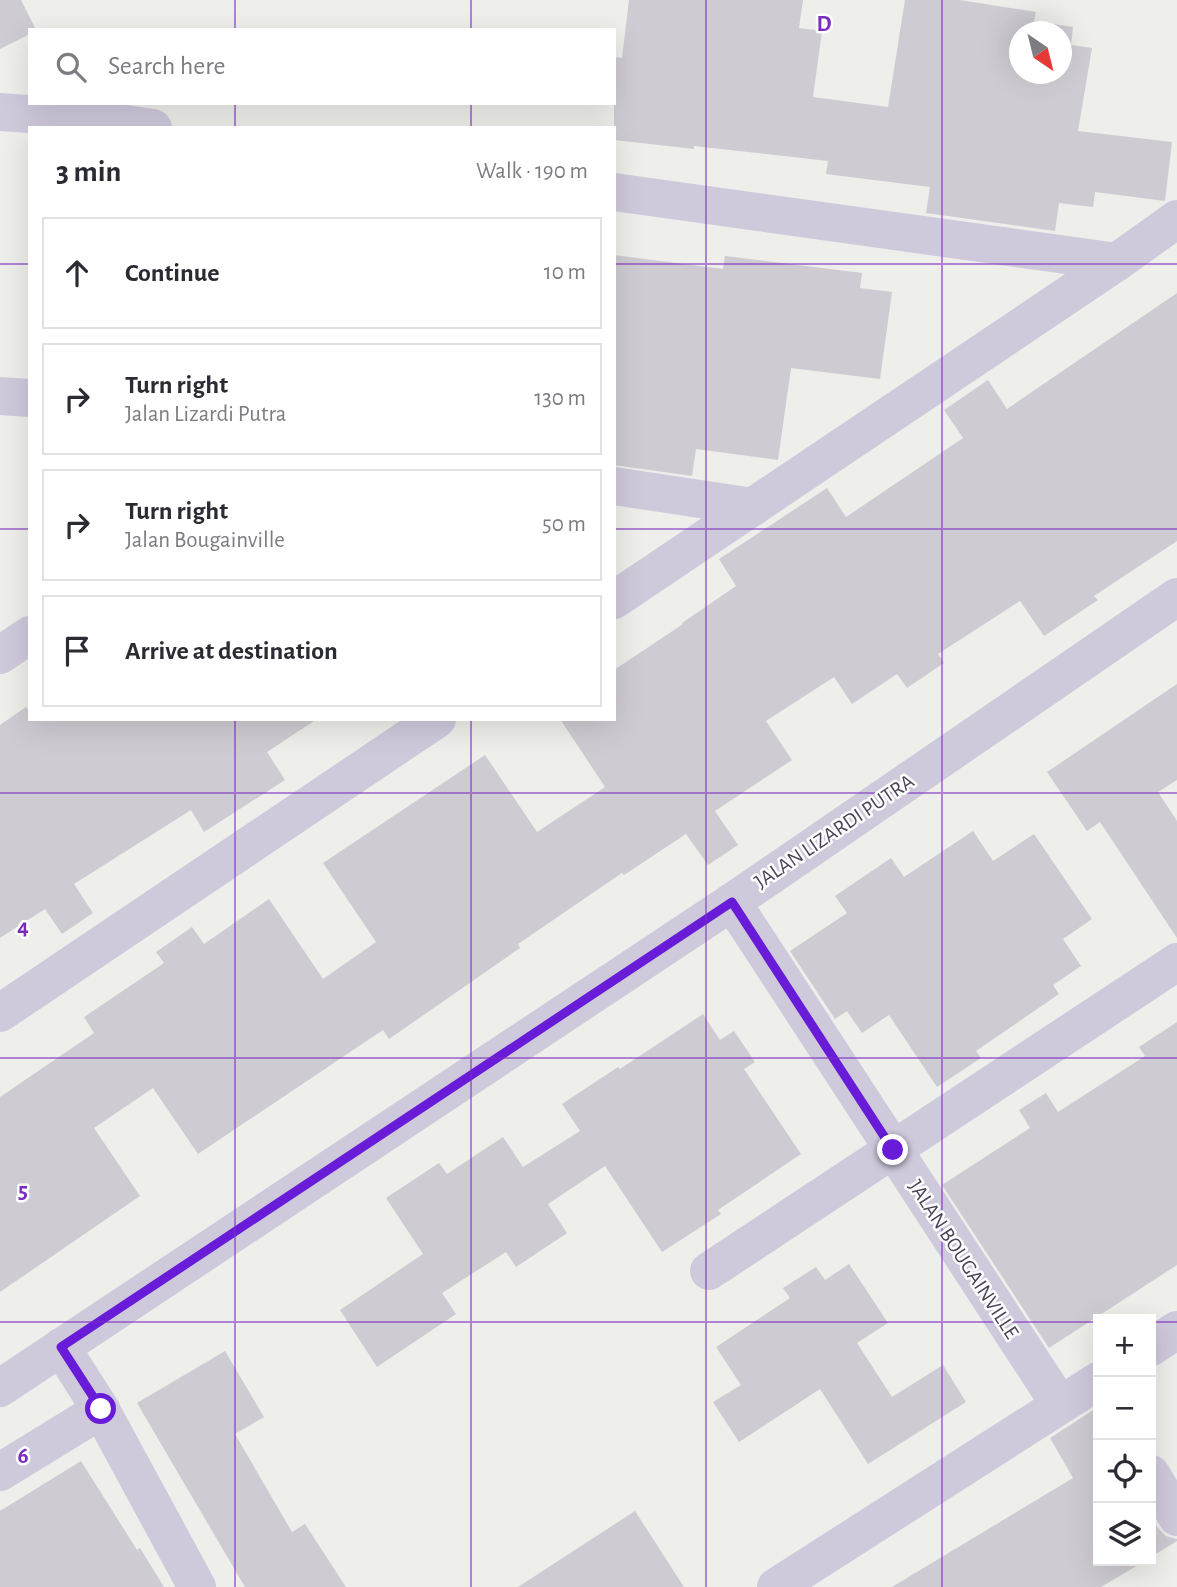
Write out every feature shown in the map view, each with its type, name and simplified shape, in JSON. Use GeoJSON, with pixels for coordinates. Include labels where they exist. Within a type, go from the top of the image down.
{"type":"FeatureCollection","features":[{"type":"Feature","properties":{"kind":"street"},"geometry":{"type":"LineString","coordinates":[[0,112],[84,118],[139,126]]}},
{"type":"Feature","properties":{"kind":"street"},"geometry":{"type":"LineString","coordinates":[[616,192],[1117,262]]}},
{"type":"Feature","properties":{"kind":"street"},"geometry":{"type":"LineString","coordinates":[[616,599],[1177,219]]}},
{"type":"Feature","properties":{"kind":"street"},"geometry":{"type":"LineString","coordinates":[[0,396],[28,398]]}},
{"type":"Feature","properties":{"kind":"street"},"geometry":{"type":"LineString","coordinates":[[616,486],[753,507]]}},
{"type":"Feature","properties":{"kind":"street","name":"JALAN LIZARDI PUTRA"},"geometry":{"type":"LineString","coordinates":[[0,1388],[732,902],[1177,597]]}},
{"type":"Feature","properties":{"kind":"street"},"geometry":{"type":"LineString","coordinates":[[0,655],[28,636]]}},
{"type":"Feature","properties":{"kind":"street"},"geometry":{"type":"LineString","coordinates":[[0,1013],[434,721]]}},
{"type":"Feature","properties":{"kind":"street","name":"JALAN BOUGAINVILLE"},"geometry":{"type":"LineString","coordinates":[[732,902],[1060,1405]]}},
{"type":"Feature","properties":{"kind":"street"},"geometry":{"type":"LineString","coordinates":[[709,1271],[1177,962]]}},
{"type":"Feature","properties":{"kind":"street"},"geometry":{"type":"LineString","coordinates":[[1156,1344],[1177,1330]]}},
{"type":"Feature","properties":{"kind":"street"},"geometry":{"type":"LineString","coordinates":[[61,1347],[101,1409],[197,1587]]}},
{"type":"Feature","properties":{"kind":"street"},"geometry":{"type":"LineString","coordinates":[[776,1587],[1093,1386]]}},
{"type":"Feature","properties":{"kind":"street"},"geometry":{"type":"LineString","coordinates":[[0,1472],[101,1409]]}},
{"type":"Feature","properties":{"kind":"street"},"geometry":{"type":"LineString","coordinates":[[1156,1482],[1177,1517]]}},
{"type":"Feature","properties":{"kind":"building"},"geometry":{"type":"Polygon","coordinates":[[[0,0],[21,0],[35,28],[28,28],[28,35],[0,49],[0,0]]]}},
{"type":"Feature","properties":{"kind":"building"},"geometry":{"type":"Polygon","coordinates":[[[629,0],[803,0],[799,28],[822,31],[813,97],[888,107],[905,0],[960,0],[1036,12],[1034,21],[1009,21],[1009,84],[1072,84],[1072,45],[1092,48],[1078,131],[1172,142],[1165,201],[1095,192],[1093,207],[1059,203],[1055,231],[926,213],[930,187],[826,174],[828,161],[616,140],[616,57],[622,58],[629,0]]]}},
{"type":"Feature","properties":{"kind":"building"},"geometry":{"type":"Polygon","coordinates":[[[616,255],[723,269],[725,256],[862,273],[860,288],[892,292],[880,379],[791,368],[778,460],[696,449],[692,476],[616,465],[616,255]]]}},
{"type":"Feature","properties":{"kind":"building"},"geometry":{"type":"Polygon","coordinates":[[[1177,293],[1177,541],[1094,596],[1098,600],[1044,636],[1020,601],[938,654],[944,663],[907,688],[897,674],[852,704],[834,677],[766,721],[792,760],[715,811],[738,845],[708,865],[686,834],[624,875],[622,873],[518,944],[520,948],[389,1039],[383,1030],[198,1154],[153,1088],[94,1128],[140,1196],[0,1292],[0,1097],[94,1033],[84,1017],[164,963],[156,952],[192,927],[204,944],[269,899],[323,979],[376,942],[323,863],[485,755],[537,832],[605,787],[561,721],[616,721],[616,669],[736,586],[719,559],[827,488],[846,517],[963,438],[944,410],[988,380],[1007,409],[1177,293]]]}},
{"type":"Feature","properties":{"kind":"building"},"geometry":{"type":"Polygon","coordinates":[[[1177,684],[1177,780],[1158,792],[1177,821],[1177,938],[1100,822],[1087,831],[1047,772],[1177,684]]]}},
{"type":"Feature","properties":{"kind":"building"},"geometry":{"type":"Polygon","coordinates":[[[26,707],[28,721],[314,721],[267,752],[285,780],[204,832],[191,810],[74,884],[93,913],[62,934],[45,909],[0,938],[0,725],[26,707]]]}},
{"type":"Feature","properties":{"kind":"building"},"geometry":{"type":"Polygon","coordinates":[[[973,831],[993,861],[1034,834],[1092,919],[1063,939],[1081,966],[1053,985],[1059,994],[976,1051],[981,1058],[937,1087],[889,1015],[862,1033],[847,1011],[835,1019],[790,951],[847,913],[835,896],[891,858],[904,877],[973,831]]]}},
{"type":"Feature","properties":{"kind":"building"},"geometry":{"type":"Polygon","coordinates":[[[703,1014],[720,1040],[734,1031],[755,1062],[744,1069],[801,1154],[718,1210],[721,1214],[662,1252],[605,1166],[548,1204],[567,1233],[516,1267],[506,1252],[442,1293],[456,1314],[377,1367],[340,1310],[423,1254],[386,1198],[439,1163],[447,1174],[503,1137],[523,1167],[580,1131],[562,1104],[703,1014]]]}},
{"type":"Feature","properties":{"kind":"building"},"geometry":{"type":"Polygon","coordinates":[[[1177,1022],[1177,1265],[1101,1314],[1093,1314],[1093,1319],[1049,1348],[942,1185],[1030,1128],[1019,1110],[1046,1093],[1058,1112],[1145,1056],[1139,1047],[1177,1022]]]}},
{"type":"Feature","properties":{"kind":"building"},"geometry":{"type":"Polygon","coordinates":[[[849,1264],[888,1323],[857,1343],[892,1397],[943,1365],[966,1402],[868,1464],[820,1389],[739,1442],[713,1402],[741,1385],[716,1347],[790,1298],[783,1288],[816,1267],[825,1280],[849,1264]]]}},
{"type":"Feature","properties":{"kind":"building"},"geometry":{"type":"Polygon","coordinates":[[[225,1351],[264,1417],[235,1434],[292,1532],[305,1524],[346,1587],[245,1587],[137,1403],[225,1351]]]}},
{"type":"Feature","properties":{"kind":"building"},"geometry":{"type":"Polygon","coordinates":[[[1093,1410],[1093,1566],[1137,1566],[1101,1587],[892,1587],[1073,1478],[1050,1438],[1093,1410]]]}},
{"type":"Feature","properties":{"kind":"building"},"geometry":{"type":"Polygon","coordinates":[[[81,1461],[137,1550],[140,1548],[164,1587],[0,1587],[0,1511],[81,1461]]]}},
{"type":"Feature","properties":{"kind":"building"},"geometry":{"type":"Polygon","coordinates":[[[635,1511],[684,1587],[518,1587],[635,1511]]]}},
{"type":"Feature","properties":{"kind":"building"},"geometry":{"type":"Polygon","coordinates":[[[1156,1525],[1166,1536],[1177,1541],[1156,1554],[1156,1525]]]}},
{"type":"Feature","properties":{"kind":"route"},"geometry":{"type":"LineString","coordinates":[[101,1409],[61,1347],[732,902],[893,1150]]}}]}
